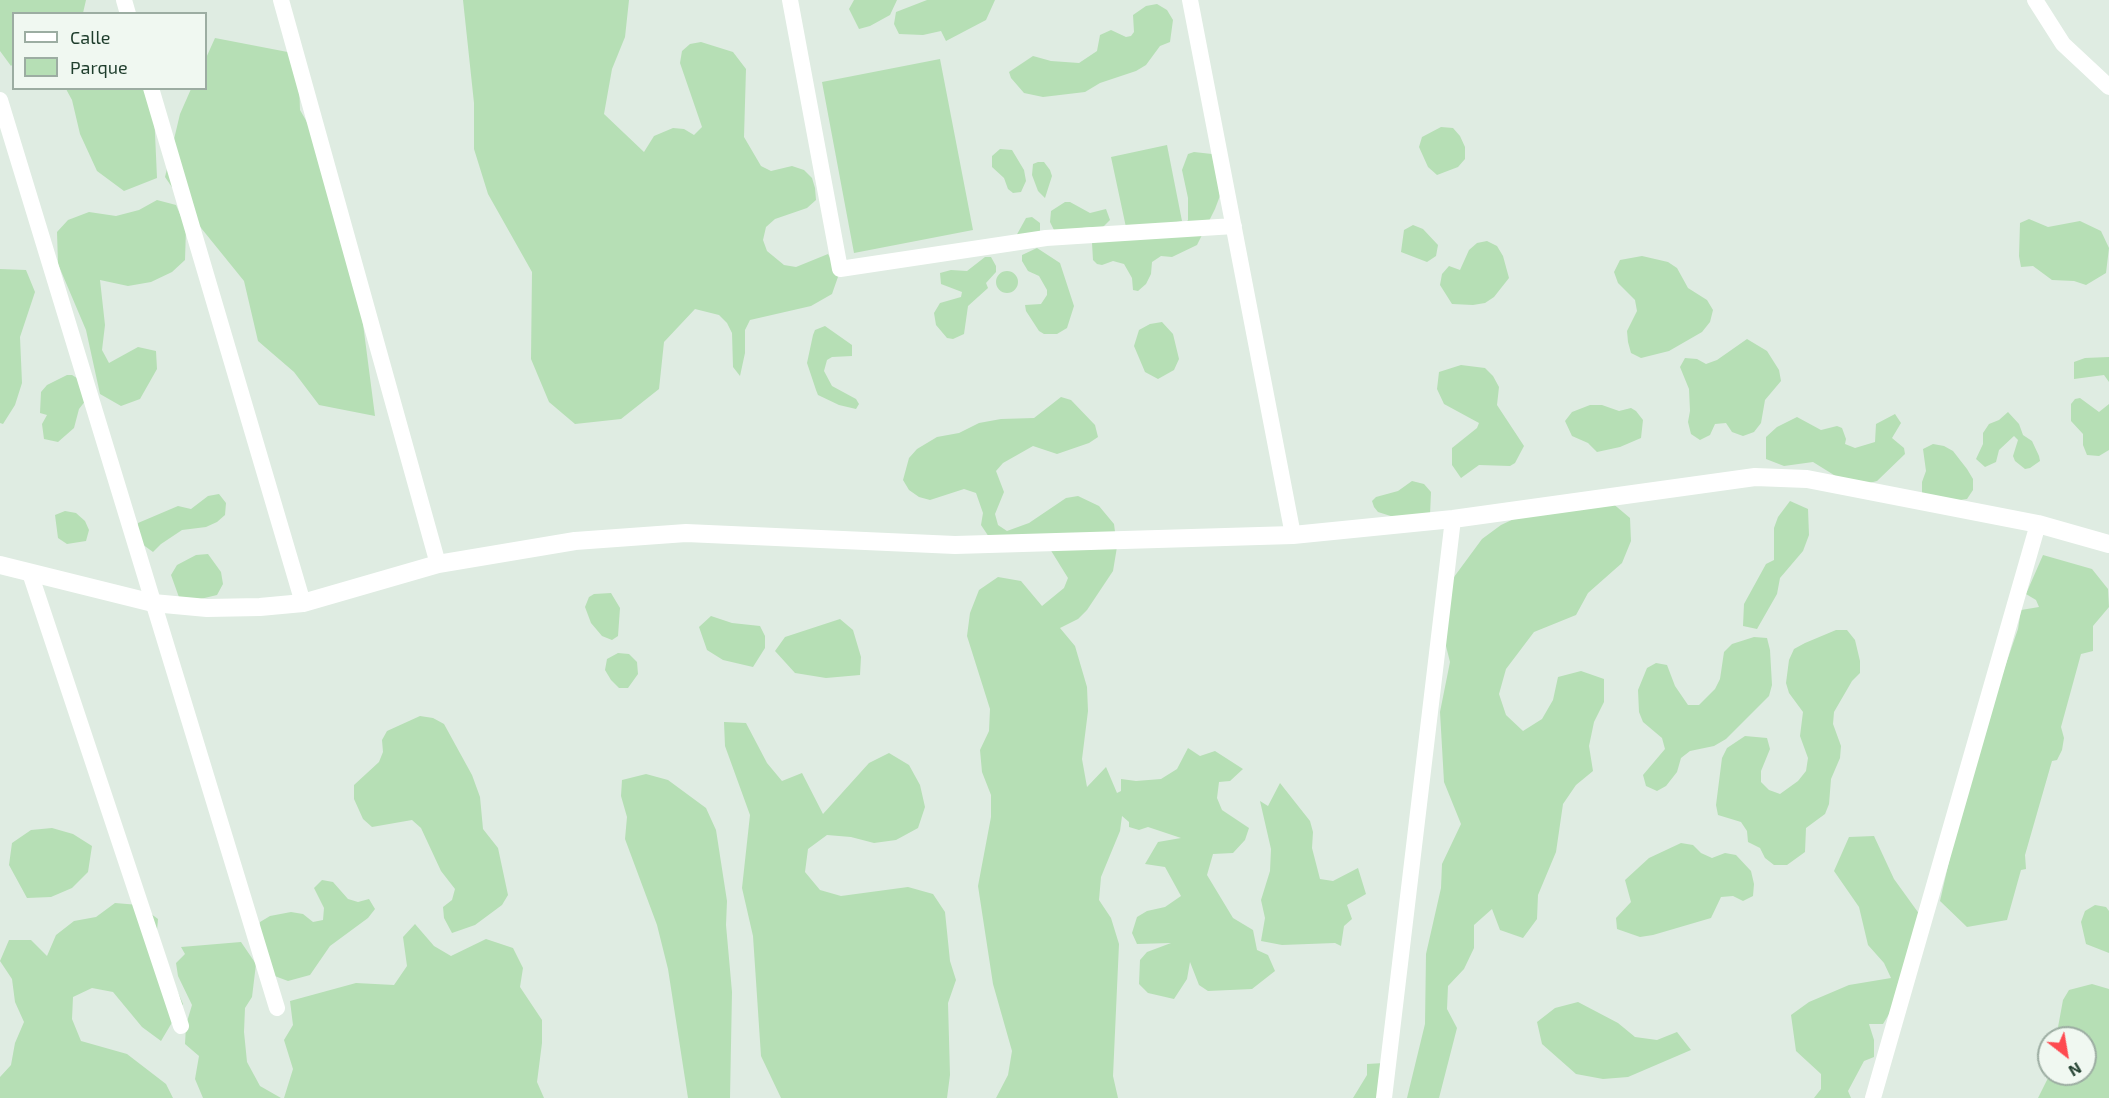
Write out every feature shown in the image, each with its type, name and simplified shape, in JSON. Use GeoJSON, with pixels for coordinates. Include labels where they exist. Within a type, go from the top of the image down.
{"type":"FeatureCollection","features":[{"type":"Feature","properties":{"kind":"street"},"geometry":{"type":"LineString","coordinates":[[281,0],[438,564]]}},
{"type":"Feature","properties":{"kind":"street"},"geometry":{"type":"LineString","coordinates":[[790,0],[840,269],[1046,238],[1233,226]]}},
{"type":"Feature","properties":{"kind":"street"},"geometry":{"type":"LineString","coordinates":[[1190,0],[1293,535]]}},
{"type":"Feature","properties":{"kind":"street"},"geometry":{"type":"LineString","coordinates":[[2035,0],[2063,44],[2109,87]]}},
{"type":"Feature","properties":{"kind":"street"},"geometry":{"type":"LineString","coordinates":[[152,90],[303,603]]}},
{"type":"Feature","properties":{"kind":"street"},"geometry":{"type":"LineString","coordinates":[[0,99],[278,1008]]}},
{"type":"Feature","properties":{"kind":"street"},"geometry":{"type":"LineString","coordinates":[[0,564],[153,603],[207,608],[303,603],[438,564],[575,541],[686,533],[955,545],[1293,535],[1453,519],[1755,477],[1807,478],[2038,524],[2109,544]]}},
{"type":"Feature","properties":{"kind":"street"},"geometry":{"type":"LineString","coordinates":[[1384,1098],[1453,519]]}},
{"type":"Feature","properties":{"kind":"street"},"geometry":{"type":"LineString","coordinates":[[1873,1098],[2038,524]]}},
{"type":"Feature","properties":{"kind":"street"},"geometry":{"type":"LineString","coordinates":[[30,573],[181,1026]]}},
{"type":"Feature","properties":{"kind":"green space"},"geometry":{"type":"Polygon","coordinates":[[[0,0],[86,0],[83,12],[12,12],[11,66],[0,51],[0,0]]]}},
{"type":"Feature","properties":{"kind":"green space"},"geometry":{"type":"Polygon","coordinates":[[[463,0],[629,0],[625,37],[612,69],[604,114],[644,152],[654,136],[673,128],[684,129],[694,135],[702,127],[680,63],[682,51],[690,44],[701,42],[733,52],[746,69],[744,137],[761,166],[771,171],[792,166],[804,170],[812,178],[815,188],[816,200],[807,208],[775,219],[766,227],[763,240],[767,251],[784,265],[796,267],[828,254],[839,274],[832,294],[811,306],[750,320],[745,330],[745,353],[740,376],[733,367],[732,333],[727,323],[719,315],[695,309],[664,342],[659,389],[621,419],[575,424],[549,402],[531,359],[532,272],[488,194],[474,149],[474,103],[463,0]]]}},
{"type":"Feature","properties":{"kind":"green space"},"geometry":{"type":"Polygon","coordinates":[[[854,0],[897,0],[890,15],[859,29],[849,9],[854,0]]]}},
{"type":"Feature","properties":{"kind":"green space"},"geometry":{"type":"Polygon","coordinates":[[[927,0],[995,0],[986,20],[946,41],[941,31],[923,35],[899,34],[894,24],[896,12],[927,0]]]}},
{"type":"Feature","properties":{"kind":"green space"},"geometry":{"type":"Polygon","coordinates":[[[1157,4],[1167,10],[1173,20],[1170,42],[1160,46],[1146,65],[1136,71],[1100,83],[1085,92],[1043,97],[1024,93],[1011,78],[1009,72],[1033,56],[1051,61],[1079,63],[1097,51],[1100,35],[1111,30],[1126,37],[1131,36],[1134,32],[1133,15],[1146,6],[1157,4]]]}},
{"type":"Feature","properties":{"kind":"green space"},"geometry":{"type":"Polygon","coordinates":[[[215,38],[298,54],[300,110],[319,143],[353,247],[375,416],[319,405],[294,372],[258,341],[244,281],[193,218],[165,177],[180,114],[191,90],[207,90],[207,56],[215,38]]]}},
{"type":"Feature","properties":{"kind":"green space"},"geometry":{"type":"Polygon","coordinates":[[[940,59],[973,230],[854,253],[822,82],[940,59]]]}},
{"type":"Feature","properties":{"kind":"green space"},"geometry":{"type":"Polygon","coordinates":[[[67,90],[153,90],[157,178],[124,191],[97,171],[80,134],[72,100],[67,90]]]}},
{"type":"Feature","properties":{"kind":"green space"},"geometry":{"type":"Polygon","coordinates":[[[1441,127],[1453,128],[1460,136],[1465,147],[1465,159],[1458,167],[1437,175],[1428,167],[1419,147],[1422,137],[1441,127]]]}},
{"type":"Feature","properties":{"kind":"green space"},"geometry":{"type":"Polygon","coordinates":[[[1167,145],[1182,221],[1127,232],[1111,157],[1167,145]]]}},
{"type":"Feature","properties":{"kind":"green space"},"geometry":{"type":"Polygon","coordinates":[[[1000,149],[1012,150],[1024,170],[1026,181],[1021,192],[1013,193],[1008,189],[1004,178],[992,167],[992,156],[1000,149]]]}},
{"type":"Feature","properties":{"kind":"green space"},"geometry":{"type":"Polygon","coordinates":[[[1194,152],[1212,154],[1221,193],[1215,209],[1197,245],[1172,257],[1161,256],[1152,262],[1151,274],[1146,284],[1138,291],[1133,290],[1132,278],[1124,264],[1113,261],[1102,265],[1093,260],[1092,243],[1185,224],[1188,220],[1188,198],[1182,170],[1188,154],[1194,152]]]}},
{"type":"Feature","properties":{"kind":"green space"},"geometry":{"type":"Polygon","coordinates":[[[1044,162],[1052,176],[1045,198],[1038,191],[1032,175],[1033,164],[1044,162]]]}},
{"type":"Feature","properties":{"kind":"green space"},"geometry":{"type":"Polygon","coordinates":[[[157,200],[176,205],[186,228],[185,260],[172,272],[151,282],[128,286],[100,280],[105,325],[102,350],[109,363],[138,347],[156,351],[157,369],[140,399],[121,406],[100,394],[86,330],[58,264],[57,232],[68,220],[89,212],[116,216],[139,210],[157,200]]]}},
{"type":"Feature","properties":{"kind":"green space"},"geometry":{"type":"Polygon","coordinates":[[[1065,202],[1070,202],[1090,213],[1106,209],[1110,220],[1102,228],[1089,227],[1055,232],[1050,222],[1051,211],[1065,202]]]}},
{"type":"Feature","properties":{"kind":"green space"},"geometry":{"type":"Polygon","coordinates":[[[1032,217],[1040,223],[1040,235],[1015,238],[1026,218],[1032,217]]]}},
{"type":"Feature","properties":{"kind":"green space"},"geometry":{"type":"Polygon","coordinates":[[[2029,219],[2048,227],[2080,221],[2101,231],[2109,248],[2106,273],[2086,285],[2074,281],[2052,280],[2033,266],[2021,267],[2020,223],[2029,219]]]}},
{"type":"Feature","properties":{"kind":"green space"},"geometry":{"type":"Polygon","coordinates":[[[1413,225],[1423,229],[1438,245],[1436,256],[1427,262],[1401,252],[1404,230],[1413,225]]]}},
{"type":"Feature","properties":{"kind":"green space"},"geometry":{"type":"Polygon","coordinates":[[[1487,241],[1497,246],[1503,256],[1509,278],[1494,297],[1485,303],[1452,304],[1440,285],[1442,274],[1449,266],[1460,270],[1469,250],[1477,243],[1487,241]]]}},
{"type":"Feature","properties":{"kind":"green space"},"geometry":{"type":"Polygon","coordinates":[[[1037,248],[1060,263],[1074,306],[1067,328],[1057,334],[1044,334],[1039,331],[1026,311],[1025,305],[1041,304],[1047,295],[1047,290],[1039,276],[1028,271],[1022,261],[1022,255],[1037,248]]]}},
{"type":"Feature","properties":{"kind":"green space"},"geometry":{"type":"Polygon","coordinates":[[[1642,256],[1668,262],[1677,268],[1688,288],[1707,300],[1713,310],[1710,322],[1702,332],[1669,351],[1641,358],[1631,353],[1628,342],[1627,331],[1637,311],[1635,300],[1618,283],[1614,272],[1620,260],[1642,256]]]}},
{"type":"Feature","properties":{"kind":"green space"},"geometry":{"type":"Polygon","coordinates":[[[985,257],[991,257],[996,266],[996,272],[986,283],[988,288],[968,306],[964,334],[953,339],[947,338],[936,325],[934,313],[940,303],[961,297],[962,292],[941,284],[940,273],[951,270],[967,271],[985,257]]]}},
{"type":"Feature","properties":{"kind":"green space"},"geometry":{"type":"Polygon","coordinates":[[[0,269],[26,270],[35,292],[20,337],[22,383],[15,405],[3,424],[0,423],[0,269]]]}},
{"type":"Feature","properties":{"kind":"green space"},"geometry":{"type":"Polygon","coordinates":[[[1003,271],[1011,271],[1018,278],[1018,286],[1011,293],[1003,293],[996,286],[996,278],[1003,271]]]}},
{"type":"Feature","properties":{"kind":"green space"},"geometry":{"type":"Polygon","coordinates":[[[1162,322],[1173,334],[1179,359],[1174,370],[1158,379],[1145,372],[1134,346],[1139,330],[1150,324],[1162,322]]]}},
{"type":"Feature","properties":{"kind":"green space"},"geometry":{"type":"Polygon","coordinates":[[[825,326],[852,345],[852,356],[832,357],[827,360],[824,371],[832,386],[856,399],[859,404],[856,409],[839,405],[818,395],[816,390],[807,363],[815,330],[825,326]]]}},
{"type":"Feature","properties":{"kind":"green space"},"geometry":{"type":"Polygon","coordinates":[[[1747,339],[1767,351],[1779,370],[1781,381],[1765,400],[1761,423],[1754,432],[1743,436],[1732,432],[1726,423],[1715,424],[1710,435],[1700,440],[1691,434],[1688,422],[1689,389],[1680,367],[1685,358],[1697,359],[1706,364],[1717,360],[1747,339]]]}},
{"type":"Feature","properties":{"kind":"green space"},"geometry":{"type":"Polygon","coordinates":[[[2109,357],[2109,382],[2104,375],[2074,379],[2074,362],[2085,358],[2109,357]]]}},
{"type":"Feature","properties":{"kind":"green space"},"geometry":{"type":"Polygon","coordinates":[[[1461,365],[1485,368],[1493,376],[1499,387],[1497,405],[1524,446],[1515,463],[1510,466],[1479,465],[1461,478],[1452,465],[1452,448],[1477,428],[1479,423],[1444,404],[1437,389],[1439,372],[1461,365]]]}},
{"type":"Feature","properties":{"kind":"green space"},"geometry":{"type":"Polygon","coordinates":[[[67,375],[72,375],[90,386],[93,391],[79,409],[74,428],[58,442],[44,439],[42,424],[47,415],[40,413],[41,392],[47,385],[67,375]]]}},
{"type":"Feature","properties":{"kind":"green space"},"geometry":{"type":"Polygon","coordinates":[[[1061,397],[1071,400],[1095,425],[1098,437],[1089,443],[1057,454],[1033,446],[1003,463],[996,471],[1004,492],[995,514],[998,525],[1007,531],[1029,523],[1066,498],[1078,496],[1099,506],[1114,524],[1117,547],[1113,571],[1087,610],[1078,619],[1060,628],[1075,646],[1087,687],[1088,711],[1082,759],[1087,787],[1106,767],[1117,793],[1121,791],[1121,779],[1136,781],[1161,779],[1177,769],[1188,748],[1200,756],[1215,751],[1243,769],[1230,781],[1219,782],[1217,798],[1222,810],[1249,828],[1245,840],[1233,853],[1213,854],[1207,875],[1233,918],[1253,930],[1257,950],[1268,955],[1275,971],[1252,989],[1208,991],[1199,985],[1190,962],[1187,979],[1174,999],[1148,993],[1139,984],[1140,960],[1147,952],[1171,943],[1137,944],[1132,933],[1137,917],[1147,911],[1165,907],[1181,896],[1165,867],[1145,864],[1158,842],[1181,838],[1148,827],[1139,830],[1129,827],[1129,822],[1122,816],[1120,831],[1101,877],[1099,900],[1111,918],[1119,944],[1113,1076],[1118,1098],[996,1098],[1008,1075],[1012,1051],[993,984],[978,886],[991,817],[991,795],[982,772],[980,750],[989,731],[990,709],[967,636],[970,613],[979,590],[998,577],[1021,581],[1042,606],[1064,588],[1068,578],[1050,549],[993,543],[981,525],[983,513],[976,493],[964,489],[930,500],[919,497],[909,490],[903,480],[909,458],[917,449],[937,437],[959,433],[979,423],[1001,419],[1034,418],[1061,397]]]}},
{"type":"Feature","properties":{"kind":"green space"},"geometry":{"type":"Polygon","coordinates":[[[2080,398],[2099,412],[2109,404],[2109,450],[2099,456],[2087,455],[2083,445],[2083,434],[2071,421],[2071,404],[2075,399],[2080,398]]]}},
{"type":"Feature","properties":{"kind":"green space"},"geometry":{"type":"Polygon","coordinates":[[[1590,405],[1602,405],[1619,411],[1631,408],[1636,411],[1643,420],[1641,438],[1620,447],[1597,452],[1588,443],[1572,436],[1565,421],[1572,412],[1590,405]]]}},
{"type":"Feature","properties":{"kind":"green space"},"geometry":{"type":"Polygon","coordinates":[[[2008,412],[2019,424],[2023,435],[2032,441],[2039,456],[2040,461],[2030,468],[2025,469],[2015,461],[2013,456],[2018,440],[2014,436],[1999,450],[1996,462],[1985,467],[1976,459],[1983,444],[1983,433],[1989,424],[1999,420],[2008,412]]]}},
{"type":"Feature","properties":{"kind":"green space"},"geometry":{"type":"Polygon","coordinates":[[[1895,414],[1901,423],[1892,438],[1904,448],[1905,454],[1877,481],[1865,484],[1842,480],[1813,462],[1784,466],[1766,459],[1766,437],[1777,427],[1797,417],[1821,430],[1837,426],[1842,428],[1846,439],[1845,444],[1855,448],[1875,442],[1876,424],[1895,414]]]}},
{"type":"Feature","properties":{"kind":"green space"},"geometry":{"type":"Polygon","coordinates":[[[1933,444],[1953,451],[1967,469],[1973,479],[1973,490],[1967,499],[1946,502],[1922,493],[1922,482],[1926,471],[1923,449],[1933,444]]]}},
{"type":"Feature","properties":{"kind":"green space"},"geometry":{"type":"Polygon","coordinates":[[[1412,481],[1424,484],[1431,492],[1430,515],[1400,519],[1378,512],[1374,507],[1372,501],[1376,497],[1398,491],[1412,481]]]}},
{"type":"Feature","properties":{"kind":"green space"},"geometry":{"type":"Polygon","coordinates":[[[219,494],[226,503],[225,515],[217,522],[206,527],[182,530],[153,552],[142,544],[137,534],[138,523],[178,506],[191,509],[208,496],[219,494]]]}},
{"type":"Feature","properties":{"kind":"green space"},"geometry":{"type":"Polygon","coordinates":[[[1790,501],[1808,509],[1809,535],[1803,551],[1780,578],[1777,594],[1757,629],[1743,626],[1744,604],[1766,564],[1774,560],[1774,528],[1778,517],[1790,501]]]}},
{"type":"Feature","properties":{"kind":"green space"},"geometry":{"type":"Polygon","coordinates":[[[1611,502],[1630,518],[1631,541],[1622,563],[1588,593],[1576,615],[1534,632],[1506,669],[1499,694],[1506,715],[1523,731],[1542,719],[1553,700],[1558,677],[1581,671],[1604,679],[1604,702],[1594,722],[1589,746],[1593,771],[1576,785],[1563,804],[1556,852],[1538,895],[1537,919],[1523,938],[1500,930],[1492,909],[1474,925],[1474,948],[1464,969],[1448,986],[1447,1009],[1457,1028],[1439,1098],[1407,1098],[1425,1024],[1426,954],[1441,888],[1442,864],[1461,824],[1444,782],[1440,712],[1450,662],[1439,618],[1454,577],[1482,539],[1501,525],[1520,516],[1611,502]]]}},
{"type":"Feature","properties":{"kind":"green space"},"geometry":{"type":"Polygon","coordinates":[[[65,511],[76,513],[85,521],[89,530],[86,541],[67,544],[58,538],[55,515],[65,511]]]}},
{"type":"Feature","properties":{"kind":"green space"},"geometry":{"type":"Polygon","coordinates":[[[208,554],[221,572],[223,584],[217,595],[192,601],[180,600],[171,575],[177,565],[196,555],[208,554]]]}},
{"type":"Feature","properties":{"kind":"green space"},"geometry":{"type":"Polygon","coordinates":[[[2043,555],[2092,569],[2108,589],[2109,607],[2093,626],[2093,651],[2081,654],[2061,727],[2064,738],[2062,750],[2057,760],[2052,761],[2025,855],[2026,869],[2021,870],[2007,920],[1967,927],[1940,901],[1971,765],[2018,629],[2021,610],[2039,607],[2036,600],[2026,594],[2043,555]]]}},
{"type":"Feature","properties":{"kind":"green space"},"geometry":{"type":"Polygon","coordinates":[[[611,593],[620,608],[618,636],[612,640],[602,636],[591,623],[585,607],[589,597],[594,594],[611,593]]]}},
{"type":"Feature","properties":{"kind":"green space"},"geometry":{"type":"Polygon","coordinates":[[[711,616],[732,623],[760,626],[765,636],[765,648],[753,667],[723,660],[707,650],[699,627],[711,616]]]}},
{"type":"Feature","properties":{"kind":"green space"},"geometry":{"type":"Polygon","coordinates":[[[840,619],[853,630],[861,657],[860,675],[826,678],[795,673],[775,651],[785,637],[840,619]]]}},
{"type":"Feature","properties":{"kind":"green space"},"geometry":{"type":"Polygon","coordinates":[[[1836,630],[1847,630],[1855,640],[1860,673],[1852,681],[1834,712],[1833,724],[1841,746],[1840,758],[1831,779],[1829,804],[1825,814],[1806,828],[1805,852],[1787,865],[1774,865],[1765,858],[1760,848],[1748,842],[1747,831],[1741,822],[1718,815],[1716,805],[1722,758],[1727,748],[1745,736],[1767,738],[1770,749],[1761,771],[1761,782],[1769,790],[1780,794],[1798,781],[1806,771],[1808,758],[1800,736],[1803,712],[1789,693],[1786,683],[1789,660],[1794,649],[1836,630]]]}},
{"type":"Feature","properties":{"kind":"green space"},"geometry":{"type":"Polygon","coordinates":[[[1754,637],[1767,638],[1772,685],[1769,696],[1726,739],[1714,746],[1690,751],[1681,758],[1677,772],[1666,786],[1657,791],[1646,786],[1643,775],[1665,749],[1662,738],[1643,722],[1639,712],[1638,690],[1647,668],[1656,663],[1667,665],[1675,686],[1688,705],[1699,705],[1715,689],[1720,679],[1724,652],[1732,644],[1754,637]]]}},
{"type":"Feature","properties":{"kind":"green space"},"geometry":{"type":"Polygon","coordinates":[[[618,653],[629,654],[637,662],[638,674],[628,688],[619,688],[605,670],[607,659],[618,653]]]}},
{"type":"Feature","properties":{"kind":"green space"},"geometry":{"type":"Polygon","coordinates":[[[420,716],[433,718],[444,724],[472,775],[480,797],[483,829],[498,848],[508,895],[502,905],[475,925],[452,933],[444,918],[443,907],[452,900],[455,889],[441,871],[421,828],[412,820],[372,827],[363,819],[354,799],[354,785],[379,762],[383,752],[382,740],[387,731],[420,716]]]}},
{"type":"Feature","properties":{"kind":"green space"},"geometry":{"type":"Polygon","coordinates":[[[724,722],[746,723],[767,763],[782,781],[802,773],[823,814],[869,763],[889,753],[909,765],[920,785],[925,807],[918,828],[896,840],[874,843],[851,837],[827,835],[808,849],[805,872],[820,890],[841,896],[908,887],[933,894],[945,912],[950,961],[956,980],[948,1003],[950,1075],[947,1098],[781,1098],[761,1056],[753,936],[742,888],[750,815],[725,746],[724,722]]]}},
{"type":"Feature","properties":{"kind":"green space"},"geometry":{"type":"Polygon","coordinates":[[[646,774],[668,780],[706,808],[716,830],[727,901],[726,925],[732,992],[730,1098],[688,1098],[668,969],[657,925],[625,839],[627,817],[621,796],[622,780],[646,774]]]}},
{"type":"Feature","properties":{"kind":"green space"},"geometry":{"type":"Polygon","coordinates":[[[1280,783],[1310,821],[1313,832],[1312,848],[1320,879],[1333,881],[1358,868],[1366,894],[1347,905],[1352,919],[1344,926],[1341,946],[1335,943],[1282,945],[1261,941],[1265,918],[1261,900],[1270,871],[1271,849],[1260,801],[1268,806],[1280,783]]]}},
{"type":"Feature","properties":{"kind":"green space"},"geometry":{"type":"Polygon","coordinates":[[[52,828],[73,834],[92,846],[88,872],[72,888],[51,897],[27,898],[9,865],[12,843],[31,830],[52,828]]]}},
{"type":"Feature","properties":{"kind":"green space"},"geometry":{"type":"Polygon","coordinates":[[[1874,836],[1894,879],[1920,915],[1906,986],[1883,1024],[1869,1024],[1874,1040],[1874,1057],[1864,1061],[1848,1091],[1851,1098],[1814,1098],[1821,1089],[1821,1074],[1796,1051],[1791,1015],[1809,1002],[1849,985],[1891,978],[1884,963],[1868,945],[1859,907],[1834,871],[1849,837],[1874,836]]]}},
{"type":"Feature","properties":{"kind":"green space"},"geometry":{"type":"Polygon","coordinates":[[[1681,843],[1693,845],[1701,853],[1712,858],[1725,853],[1736,855],[1751,871],[1754,884],[1753,896],[1743,901],[1733,896],[1721,897],[1711,918],[1653,935],[1640,937],[1617,929],[1616,918],[1631,902],[1625,880],[1649,858],[1681,843]]]}},
{"type":"Feature","properties":{"kind":"green space"},"geometry":{"type":"Polygon","coordinates":[[[322,880],[333,882],[348,899],[358,902],[369,899],[375,909],[368,918],[330,946],[310,975],[288,981],[272,975],[258,933],[260,922],[270,916],[291,912],[303,914],[313,922],[323,920],[324,908],[314,888],[322,880]]]}},
{"type":"Feature","properties":{"kind":"green space"},"geometry":{"type":"Polygon","coordinates":[[[115,903],[139,905],[158,919],[156,942],[183,1004],[161,1041],[142,1027],[113,992],[92,988],[73,997],[72,1019],[81,1041],[127,1054],[166,1084],[173,1098],[0,1098],[0,1077],[11,1065],[15,1043],[24,1022],[15,1002],[12,979],[0,961],[9,940],[31,940],[47,956],[56,935],[74,921],[96,917],[115,903]]]}},
{"type":"Feature","properties":{"kind":"green space"},"geometry":{"type":"Polygon","coordinates":[[[2095,905],[2106,907],[2109,911],[2109,953],[2086,944],[2081,922],[2085,911],[2095,905]]]}},
{"type":"Feature","properties":{"kind":"green space"},"geometry":{"type":"Polygon","coordinates":[[[415,924],[434,946],[451,956],[486,939],[513,948],[523,968],[520,987],[542,1020],[542,1043],[537,1082],[544,1098],[284,1098],[293,1069],[284,1040],[293,1025],[290,1001],[356,983],[394,985],[407,966],[403,937],[415,924]]]}},
{"type":"Feature","properties":{"kind":"green space"},"geometry":{"type":"Polygon","coordinates":[[[241,942],[256,964],[252,997],[245,1008],[244,1032],[247,1062],[260,1086],[281,1098],[203,1098],[195,1079],[199,1056],[185,1044],[186,1025],[192,1005],[178,976],[176,963],[185,954],[181,947],[241,942]]]}},
{"type":"Feature","properties":{"kind":"green space"},"geometry":{"type":"Polygon","coordinates":[[[2092,984],[2109,989],[2109,1098],[2038,1098],[2044,1086],[2097,1086],[2097,1026],[2058,1026],[2063,1000],[2069,990],[2092,984]]]}},
{"type":"Feature","properties":{"kind":"green space"},"geometry":{"type":"Polygon","coordinates":[[[1578,1002],[1618,1023],[1635,1037],[1657,1040],[1677,1032],[1691,1050],[1628,1077],[1603,1079],[1576,1074],[1542,1044],[1537,1022],[1555,1008],[1578,1002]]]}},
{"type":"Feature","properties":{"kind":"green space"},"geometry":{"type":"Polygon","coordinates":[[[1384,1063],[1380,1098],[1353,1098],[1367,1075],[1367,1064],[1384,1063]]]}}]}
